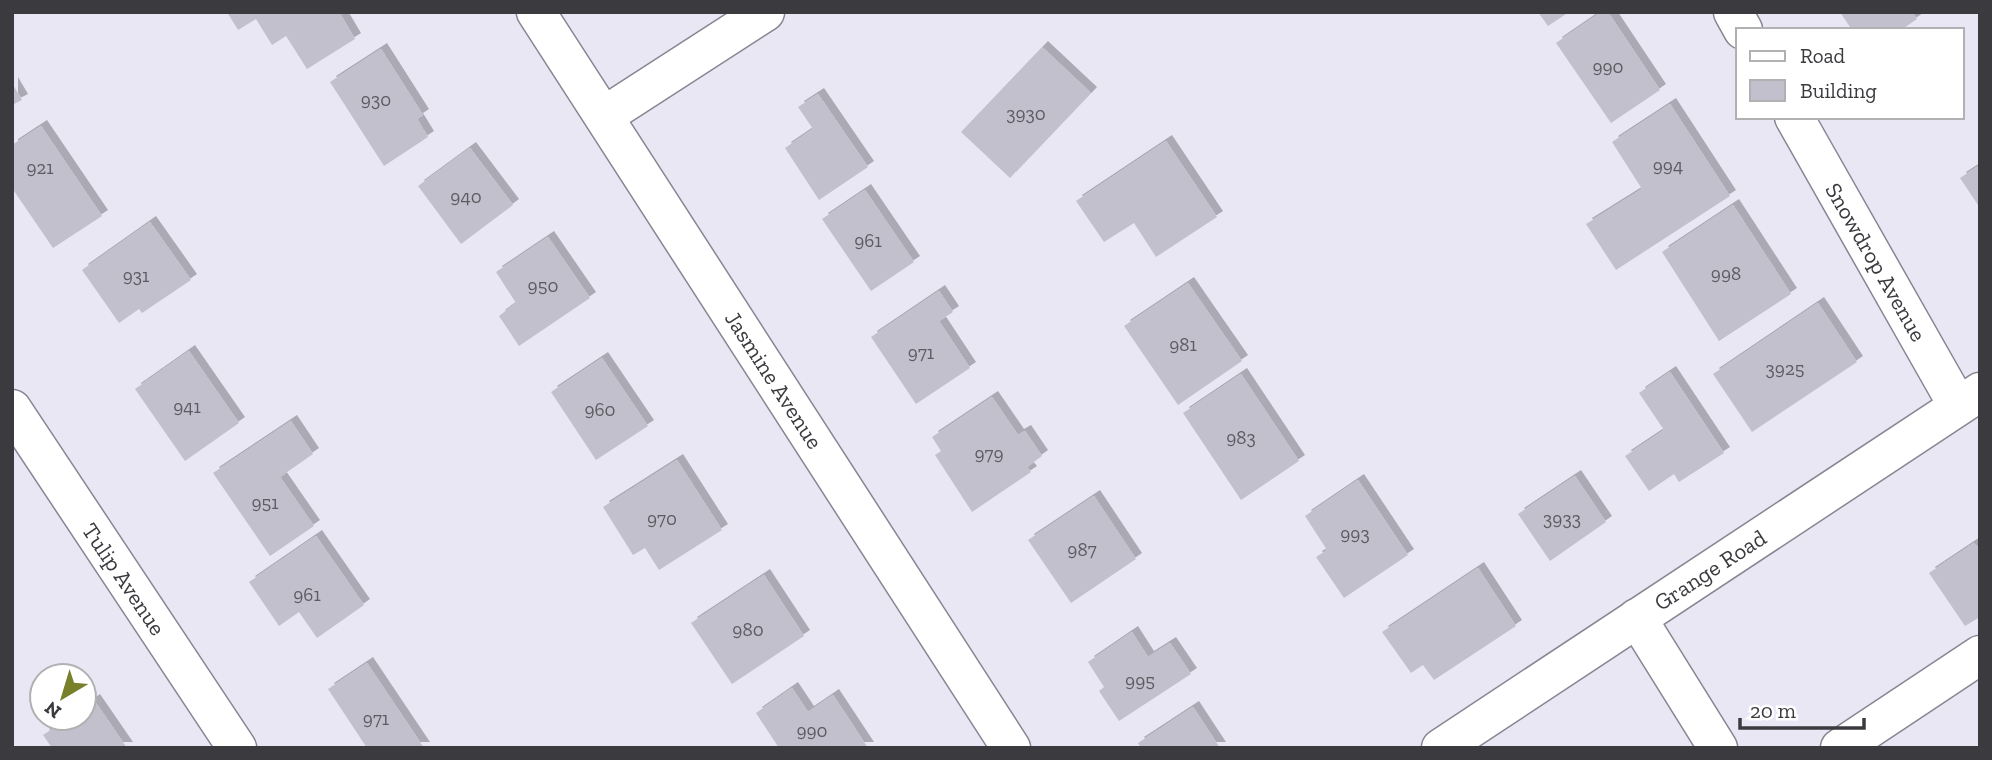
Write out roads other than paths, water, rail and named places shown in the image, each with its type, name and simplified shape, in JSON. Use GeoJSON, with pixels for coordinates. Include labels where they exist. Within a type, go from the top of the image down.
{"type":"FeatureCollection","features":[{"type":"Feature","properties":{"kind":"street","name":"Jasmine Avenue"},"geometry":{"type":"LineString","coordinates":[[536,12],[1011,748]]}},
{"type":"Feature","properties":{"kind":"street"},"geometry":{"type":"LineString","coordinates":[[604,116],[765,12]]}},
{"type":"Feature","properties":{"kind":"street"},"geometry":{"type":"LineString","coordinates":[[1733,12],[1742,28]]}},
{"type":"Feature","properties":{"kind":"street","name":"Snowdrop Avenue"},"geometry":{"type":"LineString","coordinates":[[1795,119],[1969,399]]}},
{"type":"Feature","properties":{"kind":"street","name":"Grange Road"},"geometry":{"type":"LineString","coordinates":[[1441,748],[1969,399]]}},
{"type":"Feature","properties":{"kind":"street","name":"Tulip Avenue"},"geometry":{"type":"LineString","coordinates":[[12,409],[237,748]]}},
{"type":"Feature","properties":{"kind":"street"},"geometry":{"type":"LineString","coordinates":[[1637,618],[1718,748]]}},
{"type":"Feature","properties":{"kind":"street"},"geometry":{"type":"LineString","coordinates":[[1840,748],[1980,655]]}}]}
